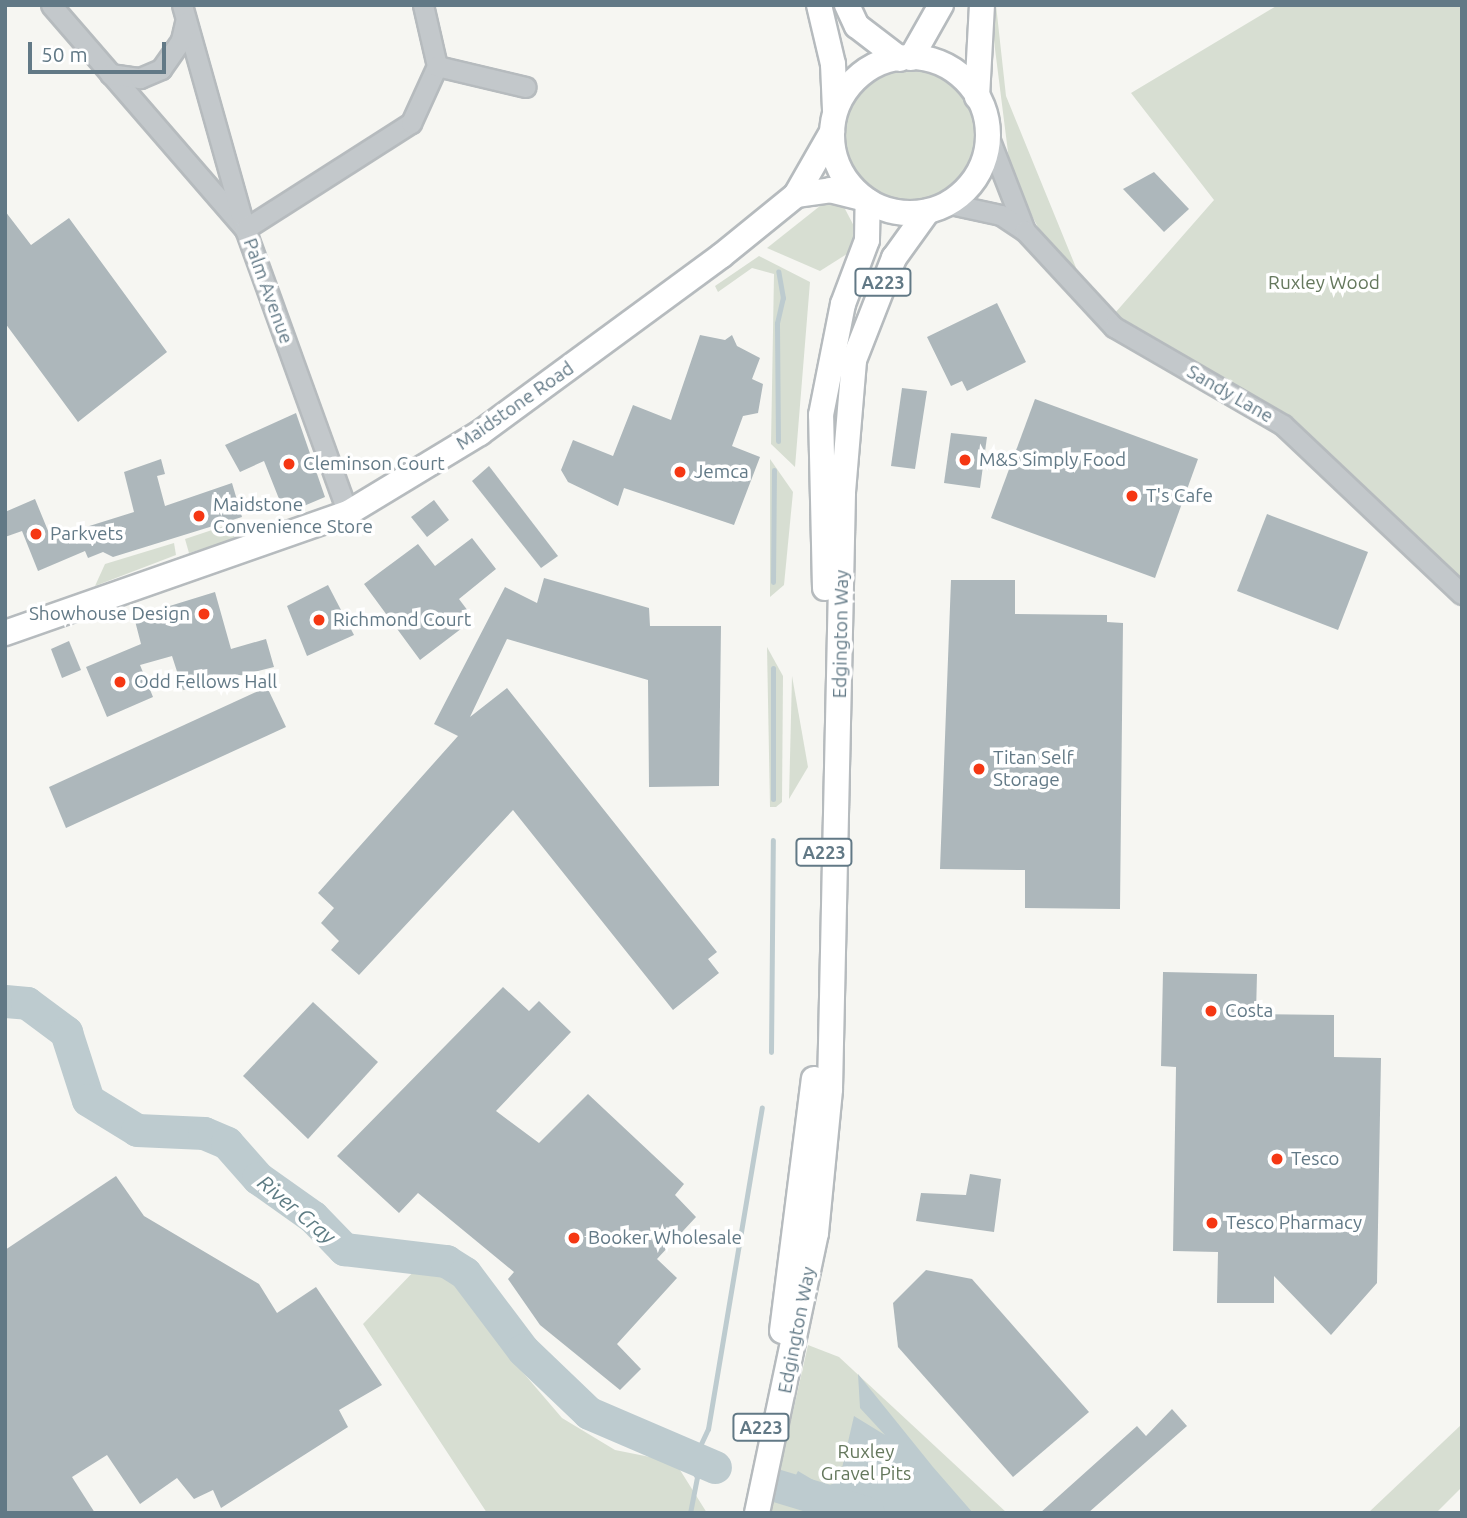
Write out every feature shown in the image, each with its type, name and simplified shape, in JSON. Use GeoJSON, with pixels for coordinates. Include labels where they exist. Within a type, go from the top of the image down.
{"type":"FeatureCollection","features":[{"type":"Feature","properties":{"kind":"main road"},"geometry":{"type":"LineString","coordinates":[[819,5],[833,64],[836,162],[865,199],[927,212],[950,204],[981,165],[987,133],[977,97],[982,5]]}},
{"type":"Feature","properties":{"kind":"main road"},"geometry":{"type":"LineString","coordinates":[[847,5],[857,26],[906,58],[947,66],[977,97]]}},
{"type":"Feature","properties":{"kind":"main road"},"geometry":{"type":"LineString","coordinates":[[833,123],[859,76],[906,58],[941,5]]}},
{"type":"Feature","properties":{"kind":"main road","name":"Maidstone Road"},"geometry":{"type":"LineString","coordinates":[[5,633],[348,513],[480,433],[796,195],[833,123]]}},
{"type":"Feature","properties":{"kind":"main road","name":"Maidstone Road"},"geometry":{"type":"LineString","coordinates":[[796,195],[830,190],[865,199]]}},
{"type":"Feature","properties":{"kind":"main road","name":"Edgington Way"},"geometry":{"type":"LineString","coordinates":[[757,1513],[816,1233],[825,1146],[822,1089],[832,830],[840,776],[833,493],[821,415],[829,360],[867,240],[865,199]]}},
{"type":"Feature","properties":{"kind":"main road","name":"Edgington Way"},"geometry":{"type":"LineString","coordinates":[[740,1513],[780,1341],[822,1089],[824,1049],[833,1036],[832,830],[825,586],[834,572],[833,493],[854,360],[894,258],[927,212]]}},
{"type":"Feature","properties":{"kind":"main road","name":"Edgington Way"},"geometry":{"type":"LineString","coordinates":[[780,1341],[787,1338],[818,1148],[825,1146]]}},
{"type":"Feature","properties":{"kind":"street","name":"Palm Avenue"},"geometry":{"type":"LineString","coordinates":[[51,5],[245,229],[348,513]]}},
{"type":"Feature","properties":{"kind":"street"},"geometry":{"type":"LineString","coordinates":[[183,14],[245,229],[411,123],[437,66],[423,5]]}},
{"type":"Feature","properties":{"kind":"street"},"geometry":{"type":"LineString","coordinates":[[110,74],[140,78],[161,69],[181,40],[183,14]]}},
{"type":"Feature","properties":{"kind":"street"},"geometry":{"type":"LineString","coordinates":[[437,66],[526,87]]}},
{"type":"Feature","properties":{"kind":"street","name":"Sandy Lane"},"geometry":{"type":"LineString","coordinates":[[987,133],[1025,231]]}},
{"type":"Feature","properties":{"kind":"street","name":"Sandy Lane"},"geometry":{"type":"LineString","coordinates":[[950,204],[985,207],[1025,231],[1114,327],[1275,419],[1462,593]]}},
{"type":"Feature","properties":{"kind":"green space"},"geometry":{"type":"Polygon","coordinates":[[[996,5],[1006,96],[1079,275],[1042,235],[1011,176],[994,41],[996,5]]]}},
{"type":"Feature","properties":{"kind":"green space","name":"Ruxley Wood"},"geometry":{"type":"Polygon","coordinates":[[[1278,5],[1462,5],[1462,590],[1316,451],[1115,313],[1214,200],[1131,93],[1278,5]]]}},
{"type":"Feature","properties":{"kind":"green space"},"geometry":{"type":"Polygon","coordinates":[[[910,68],[935,73],[957,87],[971,109],[976,134],[971,159],[957,181],[935,195],[910,200],[885,195],[863,181],[849,159],[844,134],[849,109],[863,87],[885,73],[910,68]]]}},
{"type":"Feature","properties":{"kind":"green space"},"geometry":{"type":"Polygon","coordinates":[[[825,202],[844,207],[856,230],[850,252],[820,271],[767,248],[825,202]]]}},
{"type":"Feature","properties":{"kind":"green space"},"geometry":{"type":"Polygon","coordinates":[[[759,256],[810,282],[795,467],[771,444],[774,274],[752,268],[718,292],[715,286],[759,256]]]}},
{"type":"Feature","properties":{"kind":"green space"},"geometry":{"type":"Polygon","coordinates":[[[770,459],[793,492],[784,585],[770,597],[770,459]]]}},
{"type":"Feature","properties":{"kind":"green space"},"geometry":{"type":"Polygon","coordinates":[[[242,520],[246,536],[189,553],[185,539],[242,520]]]}},
{"type":"Feature","properties":{"kind":"green space"},"geometry":{"type":"Polygon","coordinates":[[[174,543],[176,555],[95,586],[105,564],[174,543]]]}},
{"type":"Feature","properties":{"kind":"green space"},"geometry":{"type":"Polygon","coordinates":[[[767,647],[783,676],[782,802],[776,807],[770,807],[767,647]]]}},
{"type":"Feature","properties":{"kind":"green space"},"geometry":{"type":"Polygon","coordinates":[[[792,676],[808,767],[789,799],[792,676]]]}},
{"type":"Feature","properties":{"kind":"green space"},"geometry":{"type":"Polygon","coordinates":[[[420,1265],[449,1273],[470,1293],[502,1348],[562,1418],[615,1450],[675,1462],[707,1513],[487,1513],[363,1324],[420,1265]]]}},
{"type":"Feature","properties":{"kind":"green space","name":"Ruxley Gravel Pits"},"geometry":{"type":"Polygon","coordinates":[[[808,1345],[839,1357],[1007,1513],[770,1513],[808,1345]]]}},
{"type":"Feature","properties":{"kind":"green space"},"geometry":{"type":"Polygon","coordinates":[[[1462,1424],[1462,1487],[1436,1513],[1368,1513],[1462,1424]]]}},
{"type":"Feature","properties":{"kind":"shaded area","name":"Ruxley Gravel Pits"},"geometry":{"type":"Polygon","coordinates":[[[858,1374],[973,1513],[832,1513],[811,1501],[792,1506],[786,1494],[798,1471],[825,1487],[839,1481],[854,1416],[885,1435],[860,1408],[858,1374]]]}},
{"type":"Feature","properties":{"kind":"building"},"geometry":{"type":"Polygon","coordinates":[[[1154,172],[1189,209],[1164,232],[1123,189],[1154,172]]]}},
{"type":"Feature","properties":{"kind":"building"},"geometry":{"type":"Polygon","coordinates":[[[5,211],[31,245],[69,218],[167,352],[78,422],[5,323],[5,211]]]}},
{"type":"Feature","properties":{"kind":"building"},"geometry":{"type":"Polygon","coordinates":[[[997,303],[1026,362],[967,391],[962,381],[951,386],[927,337],[997,303]]]}},
{"type":"Feature","properties":{"kind":"building"},"geometry":{"type":"Polygon","coordinates":[[[700,335],[725,340],[732,335],[737,346],[760,358],[752,379],[763,384],[758,413],[743,416],[732,446],[760,457],[734,525],[624,488],[618,506],[568,482],[561,470],[573,440],[613,456],[633,405],[671,420],[700,335]]]}},
{"type":"Feature","properties":{"kind":"building"},"geometry":{"type":"Polygon","coordinates":[[[902,388],[927,391],[915,469],[891,466],[902,388]]]}},
{"type":"Feature","properties":{"kind":"building"},"geometry":{"type":"Polygon","coordinates":[[[1035,399],[1198,459],[1155,578],[991,518],[1035,399]]]}},
{"type":"Feature","properties":{"kind":"building","name":"Cleminson Court"},"geometry":{"type":"Polygon","coordinates":[[[296,413],[325,497],[285,514],[264,461],[240,472],[225,445],[296,413]]]}},
{"type":"Feature","properties":{"kind":"building","name":"M&S Simply Food"},"geometry":{"type":"Polygon","coordinates":[[[951,433],[987,437],[980,488],[944,483],[951,433]]]}},
{"type":"Feature","properties":{"kind":"building"},"geometry":{"type":"Polygon","coordinates":[[[161,459],[165,474],[157,476],[165,506],[232,483],[242,517],[113,557],[103,552],[88,558],[85,551],[38,571],[22,531],[5,537],[5,512],[35,499],[51,538],[134,512],[124,472],[161,459]]]}},
{"type":"Feature","properties":{"kind":"building"},"geometry":{"type":"Polygon","coordinates":[[[489,466],[558,556],[541,568],[472,481],[489,466]]]}},
{"type":"Feature","properties":{"kind":"building"},"geometry":{"type":"Polygon","coordinates":[[[434,500],[449,520],[427,537],[411,517],[434,500]]]}},
{"type":"Feature","properties":{"kind":"building"},"geometry":{"type":"Polygon","coordinates":[[[1267,514],[1368,552],[1338,630],[1237,591],[1267,514]]]}},
{"type":"Feature","properties":{"kind":"building"},"geometry":{"type":"Polygon","coordinates":[[[472,538],[496,569],[459,599],[474,619],[420,660],[364,584],[418,544],[435,566],[472,538]]]}},
{"type":"Feature","properties":{"kind":"building"},"geometry":{"type":"Polygon","coordinates":[[[544,578],[649,608],[650,626],[721,626],[719,786],[649,787],[648,680],[507,639],[470,717],[507,688],[717,952],[708,959],[719,973],[673,1010],[513,810],[359,975],[331,950],[339,941],[321,923],[334,908],[318,893],[458,736],[434,724],[505,587],[537,603],[544,578]]]}},
{"type":"Feature","properties":{"kind":"building"},"geometry":{"type":"Polygon","coordinates":[[[951,580],[1015,580],[1015,614],[1107,615],[1107,622],[1123,623],[1120,909],[1025,908],[1025,870],[940,869],[951,580]]]}},
{"type":"Feature","properties":{"kind":"building","name":"Richmond Court"},"geometry":{"type":"Polygon","coordinates":[[[328,585],[354,635],[307,656],[287,606],[328,585]]]}},
{"type":"Feature","properties":{"kind":"building"},"geometry":{"type":"Polygon","coordinates":[[[215,592],[231,649],[266,639],[274,667],[183,690],[172,656],[140,665],[153,697],[107,717],[86,667],[141,644],[134,617],[215,592]]]}},
{"type":"Feature","properties":{"kind":"building"},"geometry":{"type":"Polygon","coordinates":[[[69,641],[81,670],[62,678],[51,649],[69,641]]]}},
{"type":"Feature","properties":{"kind":"building"},"geometry":{"type":"Polygon","coordinates":[[[267,687],[286,727],[66,828],[49,787],[267,687]]]}},
{"type":"Feature","properties":{"kind":"building","name":"Tesco"},"geometry":{"type":"Polygon","coordinates":[[[1163,972],[1257,974],[1256,1014],[1334,1015],[1334,1057],[1381,1058],[1377,1283],[1331,1335],[1274,1276],[1274,1303],[1217,1303],[1218,1252],[1173,1251],[1176,1067],[1161,1066],[1163,972]]]}},
{"type":"Feature","properties":{"kind":"building","name":"Booker Wholesale"},"geometry":{"type":"Polygon","coordinates":[[[503,987],[529,1011],[539,1001],[571,1032],[496,1111],[539,1143],[588,1094],[684,1184],[675,1195],[696,1217],[657,1259],[677,1278],[617,1344],[641,1369],[620,1390],[540,1325],[508,1279],[514,1272],[418,1193],[399,1213],[337,1156],[503,987]]]}},
{"type":"Feature","properties":{"kind":"building"},"geometry":{"type":"Polygon","coordinates":[[[313,1002],[378,1062],[308,1139],[243,1076],[313,1002]]]}},
{"type":"Feature","properties":{"kind":"building"},"geometry":{"type":"Polygon","coordinates":[[[970,1174],[1001,1179],[994,1232],[916,1221],[921,1193],[966,1195],[970,1174]]]}},
{"type":"Feature","properties":{"kind":"building"},"geometry":{"type":"Polygon","coordinates":[[[116,1176],[144,1216],[259,1284],[277,1313],[316,1287],[382,1385],[339,1410],[348,1427],[221,1508],[213,1490],[194,1499],[177,1478],[140,1504],[107,1455],[72,1477],[95,1513],[5,1513],[5,1250],[116,1176]]]}},
{"type":"Feature","properties":{"kind":"building"},"geometry":{"type":"Polygon","coordinates":[[[926,1270],[972,1279],[1089,1412],[1013,1477],[898,1347],[893,1303],[926,1270]]]}},
{"type":"Feature","properties":{"kind":"building"},"geometry":{"type":"Polygon","coordinates":[[[1172,1409],[1187,1426],[1088,1513],[1040,1513],[1137,1426],[1146,1436],[1172,1409]]]}},
{"type":"Feature","properties":{"kind":"waterway"},"geometry":{"type":"LineString","coordinates":[[778,271],[783,298],[777,323],[778,441]]}},
{"type":"Feature","properties":{"kind":"waterway"},"geometry":{"type":"LineString","coordinates":[[773,582],[774,470]]}},
{"type":"Feature","properties":{"kind":"waterway"},"geometry":{"type":"LineString","coordinates":[[773,668],[773,799]]}},
{"type":"Feature","properties":{"kind":"waterway"},"geometry":{"type":"LineString","coordinates":[[771,1052],[773,840]]}},
{"type":"Feature","properties":{"kind":"waterway","name":"River Cray"},"geometry":{"type":"LineString","coordinates":[[5,1001],[27,1003],[66,1032],[88,1100],[137,1130],[204,1133],[227,1143],[258,1178],[313,1217],[344,1249],[446,1261],[465,1273],[523,1350],[589,1413],[715,1467]]}},
{"type":"Feature","properties":{"kind":"waterway"},"geometry":{"type":"LineString","coordinates":[[690,1513],[697,1477],[685,1458],[699,1448],[708,1429],[762,1107]]}},
{"type":"Feature","properties":{"kind":"waterway","name":"River Cray"},"geometry":{"type":"LineString","coordinates":[[775,1485],[868,1513]]}},
{"type":"Feature","properties":{"kind":"place","name":"M&S Simply Food"},"geometry":{"type":"Point","coordinates":[965,460]}},
{"type":"Feature","properties":{"kind":"place","name":"Cleminson Court"},"geometry":{"type":"Point","coordinates":[289,464]}},
{"type":"Feature","properties":{"kind":"place","name":"Jemca"},"geometry":{"type":"Point","coordinates":[680,472]}},
{"type":"Feature","properties":{"kind":"place","name":"T's Cafe"},"geometry":{"type":"Point","coordinates":[1132,496]}},
{"type":"Feature","properties":{"kind":"place","name":"Maidstone Convenience Store"},"geometry":{"type":"Point","coordinates":[199,516]}},
{"type":"Feature","properties":{"kind":"place","name":"Parkvets"},"geometry":{"type":"Point","coordinates":[36,534]}},
{"type":"Feature","properties":{"kind":"place","name":"Showhouse Design"},"geometry":{"type":"Point","coordinates":[204,614]}},
{"type":"Feature","properties":{"kind":"place","name":"Richmond Court"},"geometry":{"type":"Point","coordinates":[319,620]}},
{"type":"Feature","properties":{"kind":"place","name":"Odd Fellows Hall"},"geometry":{"type":"Point","coordinates":[120,682]}},
{"type":"Feature","properties":{"kind":"place","name":"Titan Self Storage"},"geometry":{"type":"Point","coordinates":[979,769]}},
{"type":"Feature","properties":{"kind":"place","name":"Costa"},"geometry":{"type":"Point","coordinates":[1211,1011]}},
{"type":"Feature","properties":{"kind":"place","name":"Tesco"},"geometry":{"type":"Point","coordinates":[1277,1159]}},
{"type":"Feature","properties":{"kind":"place","name":"Tesco Pharmacy"},"geometry":{"type":"Point","coordinates":[1212,1223]}},
{"type":"Feature","properties":{"kind":"place","name":"Booker Wholesale"},"geometry":{"type":"Point","coordinates":[574,1238]}}]}
